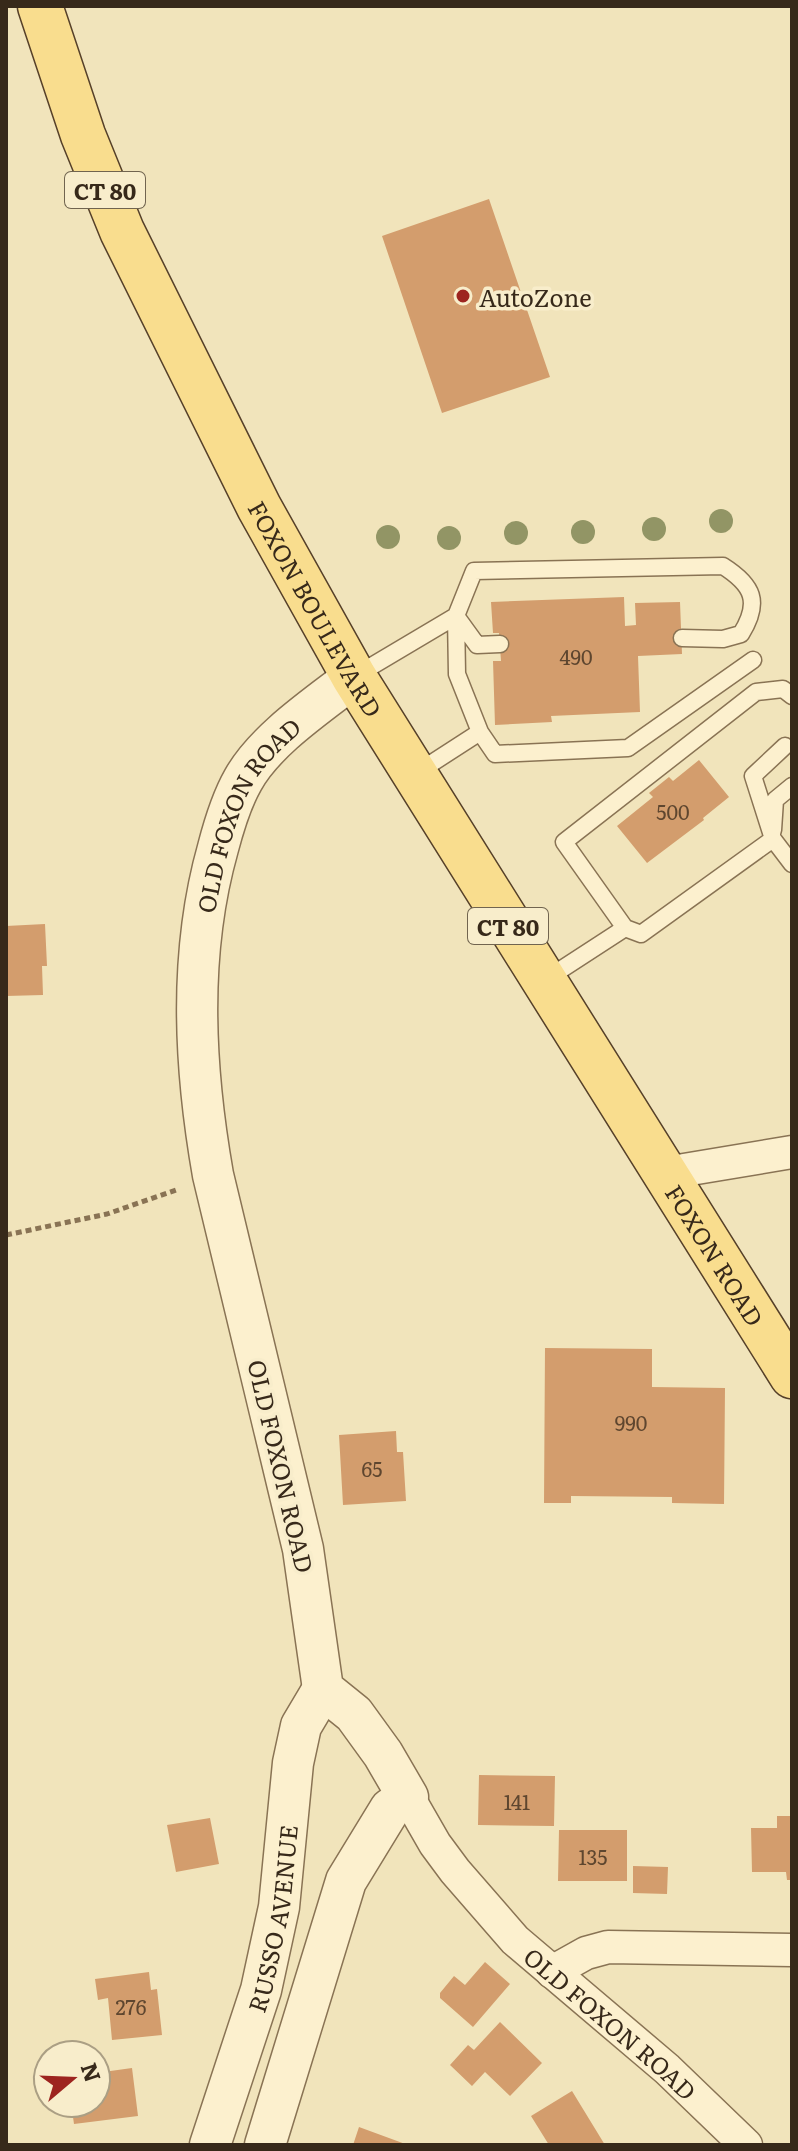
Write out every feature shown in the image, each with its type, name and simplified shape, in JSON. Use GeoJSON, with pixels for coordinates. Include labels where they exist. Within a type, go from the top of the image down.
{"type":"FeatureCollection","features":[{"type":"Feature","properties":{"kind":"main road","name":"FOXON BOULEVARD"},"geometry":{"type":"LineString","coordinates":[[40,6],[83,135],[122,231],[259,507],[354,677],[666,1173]]}},
{"type":"Feature","properties":{"kind":"main road","name":"FOXON ROAD"},"geometry":{"type":"LineString","coordinates":[[666,1173],[792,1376]]}},
{"type":"Feature","properties":{"kind":"street","name":"OLD FOXON ROAD"},"geometry":{"type":"LineString","coordinates":[[354,677],[279,735],[243,778],[228,813],[207,888],[199,957],[197,1013],[199,1075],[213,1175],[303,1549],[323,1689],[354,1714],[383,1754],[435,1844],[479,1901],[515,1940],[667,2069],[746,2145]]}},
{"type":"Feature","properties":{"kind":"street"},"geometry":{"type":"LineString","coordinates":[[666,1173],[792,1152]]}},
{"type":"Feature","properties":{"kind":"street","name":"RUSSO AVENUE"},"geometry":{"type":"LineString","coordinates":[[210,2145],[261,1990],[279,1907],[293,1763],[301,1726],[323,1689]]}},
{"type":"Feature","properties":{"kind":"street"},"geometry":{"type":"LineString","coordinates":[[265,2145],[346,1881],[390,1809],[408,1797]]}},
{"type":"Feature","properties":{"kind":"street"},"geometry":{"type":"LineString","coordinates":[[552,1972],[586,1953],[608,1947],[792,1950]]}},
{"type":"Feature","properties":{"kind":"lane"},"geometry":{"type":"LineString","coordinates":[[682,638],[723,639],[741,634],[751,619],[752,599],[743,579],[723,566],[474,571],[456,616],[457,674],[480,732],[495,754],[628,748],[753,660]]}},
{"type":"Feature","properties":{"kind":"lane"},"geometry":{"type":"LineString","coordinates":[[354,677],[456,616]]}},
{"type":"Feature","properties":{"kind":"lane"},"geometry":{"type":"LineString","coordinates":[[456,616],[477,645],[500,644]]}},
{"type":"Feature","properties":{"kind":"lane"},"geometry":{"type":"LineString","coordinates":[[773,839],[641,934],[625,928],[564,842],[756,692],[783,689],[792,696]]}},
{"type":"Feature","properties":{"kind":"lane"},"geometry":{"type":"LineString","coordinates":[[415,774],[480,732]]}},
{"type":"Feature","properties":{"kind":"lane"},"geometry":{"type":"LineString","coordinates":[[785,746],[753,776],[773,839],[792,864]]}},
{"type":"Feature","properties":{"kind":"lane"},"geometry":{"type":"LineString","coordinates":[[773,839],[775,800],[792,786]]}},
{"type":"Feature","properties":{"kind":"lane"},"geometry":{"type":"LineString","coordinates":[[543,981],[625,928]]}},
{"type":"Feature","properties":{"kind":"path"},"geometry":{"type":"LineString","coordinates":[[6,1235],[107,1214],[213,1175]]}},
{"type":"Feature","properties":{"kind":"building"},"geometry":{"type":"Polygon","coordinates":[[[489,199],[550,377],[442,413],[382,236],[489,199]]]}},
{"type":"Feature","properties":{"kind":"building"},"geometry":{"type":"Polygon","coordinates":[[[624,597],[625,626],[636,625],[635,603],[680,602],[682,654],[638,656],[640,712],[551,716],[552,722],[495,725],[493,661],[501,661],[499,633],[493,633],[491,602],[624,597]]]}},
{"type":"Feature","properties":{"kind":"building"},"geometry":{"type":"Polygon","coordinates":[[[699,760],[729,797],[647,863],[617,826],[653,797],[649,793],[669,777],[673,781],[699,760]]]}},
{"type":"Feature","properties":{"kind":"building"},"geometry":{"type":"Polygon","coordinates":[[[45,924],[47,966],[42,966],[43,995],[6,996],[6,926],[45,924]]]}},
{"type":"Feature","properties":{"kind":"building"},"geometry":{"type":"Polygon","coordinates":[[[545,1348],[652,1349],[652,1387],[725,1388],[724,1504],[672,1503],[672,1497],[571,1496],[571,1503],[544,1503],[545,1348]]]}},
{"type":"Feature","properties":{"kind":"building"},"geometry":{"type":"Polygon","coordinates":[[[396,1431],[397,1452],[403,1452],[406,1501],[343,1505],[339,1435],[396,1431]]]}},
{"type":"Feature","properties":{"kind":"building"},"geometry":{"type":"Polygon","coordinates":[[[479,1775],[555,1776],[554,1826],[478,1825],[479,1775]]]}},
{"type":"Feature","properties":{"kind":"building"},"geometry":{"type":"Polygon","coordinates":[[[777,1816],[792,1816],[792,1880],[787,1880],[786,1872],[752,1872],[751,1828],[777,1828],[777,1816]]]}},
{"type":"Feature","properties":{"kind":"building"},"geometry":{"type":"Polygon","coordinates":[[[210,1818],[219,1864],[176,1872],[167,1825],[210,1818]]]}},
{"type":"Feature","properties":{"kind":"building"},"geometry":{"type":"Polygon","coordinates":[[[559,1830],[627,1830],[627,1881],[558,1881],[559,1830]]]}},
{"type":"Feature","properties":{"kind":"building"},"geometry":{"type":"Polygon","coordinates":[[[633,1866],[668,1867],[667,1894],[633,1893],[633,1866]]]}},
{"type":"Feature","properties":{"kind":"building"},"geometry":{"type":"Polygon","coordinates":[[[485,1962],[510,1984],[473,2027],[440,1998],[440,1993],[454,1976],[465,1985],[485,1962]]]}},
{"type":"Feature","properties":{"kind":"building"},"geometry":{"type":"Polygon","coordinates":[[[149,1972],[151,1990],[157,1989],[162,2035],[112,2040],[108,1998],[98,2000],[95,1979],[149,1972]]]}},
{"type":"Feature","properties":{"kind":"building"},"geometry":{"type":"Polygon","coordinates":[[[500,2022],[542,2063],[510,2096],[485,2072],[472,2086],[450,2065],[468,2045],[474,2050],[500,2022]]]}},
{"type":"Feature","properties":{"kind":"building"},"geometry":{"type":"Polygon","coordinates":[[[132,2068],[138,2116],[74,2124],[73,2119],[112,2119],[112,2071],[132,2068]]]}},
{"type":"Feature","properties":{"kind":"building"},"geometry":{"type":"Polygon","coordinates":[[[572,2091],[605,2145],[549,2145],[531,2116],[572,2091]]]}},
{"type":"Feature","properties":{"kind":"building"},"geometry":{"type":"Polygon","coordinates":[[[359,2127],[408,2145],[353,2145],[359,2127]]]}},
{"type":"Feature","properties":{"kind":"place","name":"AutoZone"},"geometry":{"type":"Point","coordinates":[463,296]}}]}
